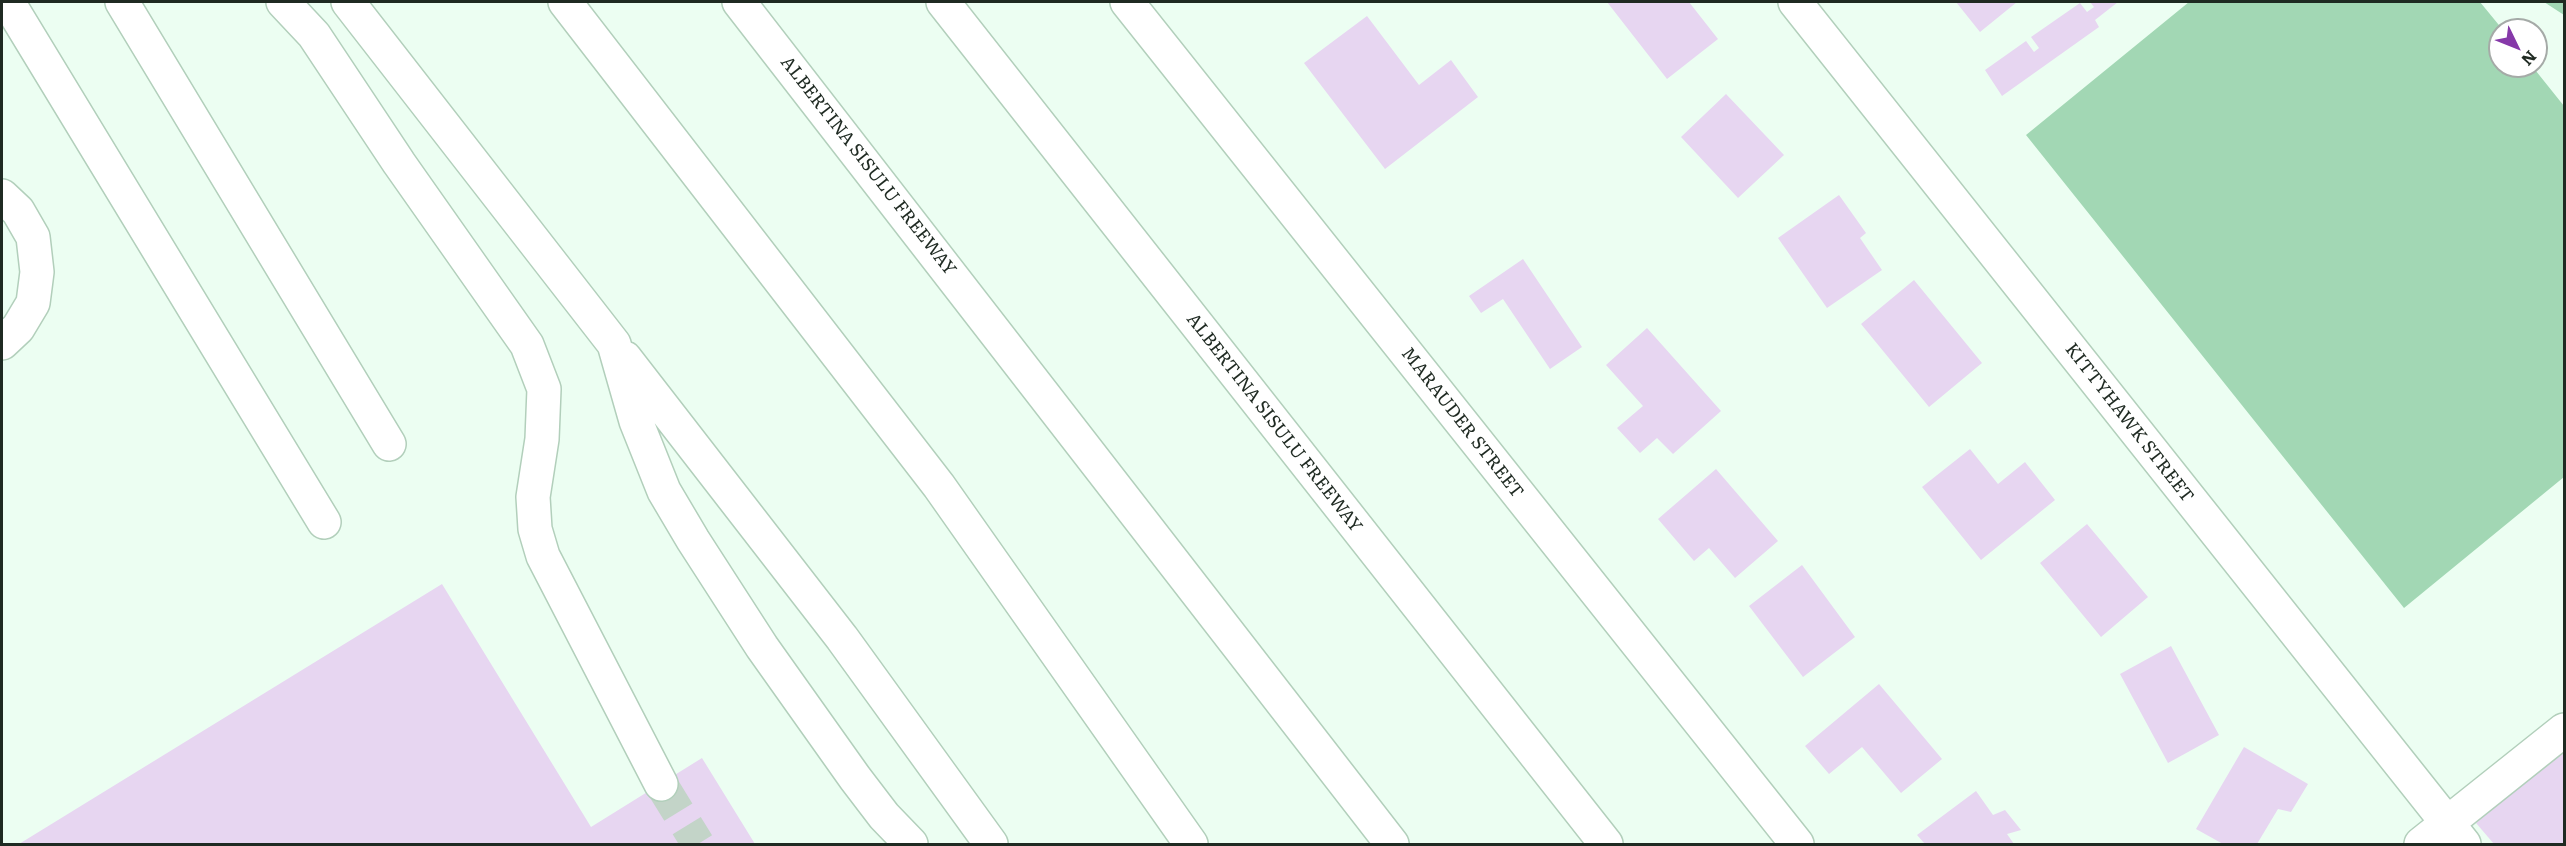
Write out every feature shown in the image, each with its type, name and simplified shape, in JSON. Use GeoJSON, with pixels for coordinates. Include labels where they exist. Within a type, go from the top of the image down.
{"type":"FeatureCollection","features":[{"type":"Feature","properties":{"kind":"main road"},"geometry":{"type":"LineString","coordinates":[[122,2],[389,444]]}},
{"type":"Feature","properties":{"kind":"main road"},"geometry":{"type":"LineString","coordinates":[[283,2],[314,35],[399,163],[527,345],[544,389],[542,439],[533,497],[535,530],[543,556],[661,784]]}},
{"type":"Feature","properties":{"kind":"main road"},"geometry":{"type":"LineString","coordinates":[[348,2],[843,638],[991,844]]}},
{"type":"Feature","properties":{"kind":"main road"},"geometry":{"type":"LineString","coordinates":[[565,2],[939,486],[1191,844]]}},
{"type":"Feature","properties":{"kind":"main road","name":"ALBERTINA SISULU FREEWAY"},"geometry":{"type":"LineString","coordinates":[[739,2],[1392,844]]}},
{"type":"Feature","properties":{"kind":"main road","name":"ALBERTINA SISULU FREEWAY"},"geometry":{"type":"LineString","coordinates":[[943,2],[1606,844]]}},
{"type":"Feature","properties":{"kind":"main road","name":"MARAUDER STREET"},"geometry":{"type":"LineString","coordinates":[[1127,2],[1797,844]]}},
{"type":"Feature","properties":{"kind":"main road","name":"KITTYHAWK STREET"},"geometry":{"type":"LineString","coordinates":[[1795,2],[2456,834]]}},
{"type":"Feature","properties":{"kind":"main road"},"geometry":{"type":"LineString","coordinates":[[12,3],[324,522]]}},
{"type":"Feature","properties":{"kind":"main road"},"geometry":{"type":"LineString","coordinates":[[2,196],[18,211],[33,237],[37,272],[33,303],[18,328],[2,343]]}},
{"type":"Feature","properties":{"kind":"main road"},"geometry":{"type":"LineString","coordinates":[[614,344],[640,431],[664,491],[687,530],[762,646],[855,778],[884,816],[911,844]]}},
{"type":"Feature","properties":{"kind":"main road"},"geometry":{"type":"LineString","coordinates":[[2421,844],[2456,834],[2565,730]]}},
{"type":"Feature","properties":{"kind":"green space"},"geometry":{"type":"Polygon","coordinates":[[[2189,2],[2480,2],[2493,18],[2488,18],[2488,78],[2542,78],[2564,106],[2564,477],[2404,608],[2026,135],[2189,2]]]}},
{"type":"Feature","properties":{"kind":"green space"},"geometry":{"type":"Polygon","coordinates":[[[2544,2],[2564,2],[2564,15],[2544,2]]]}},
{"type":"Feature","properties":{"kind":"building"},"geometry":{"type":"Polygon","coordinates":[[[1607,2],[1689,2],[1718,39],[1667,79],[1607,2]]]}},
{"type":"Feature","properties":{"kind":"building"},"geometry":{"type":"Polygon","coordinates":[[[1956,2],[2017,2],[1980,32],[1956,2]]]}},
{"type":"Feature","properties":{"kind":"building"},"geometry":{"type":"Polygon","coordinates":[[[2090,2],[2118,2],[2095,20],[2099,27],[2002,96],[1985,70],[2026,41],[2034,52],[2039,48],[2031,37],[2080,3],[2087,12],[2094,7],[2090,2]]]}},
{"type":"Feature","properties":{"kind":"building"},"geometry":{"type":"Polygon","coordinates":[[[1367,16],[1419,85],[1451,60],[1478,97],[1385,169],[1304,63],[1367,16]]]}},
{"type":"Feature","properties":{"kind":"building"},"geometry":{"type":"Polygon","coordinates":[[[1726,94],[1784,155],[1738,198],[1681,137],[1726,94]]]}},
{"type":"Feature","properties":{"kind":"building"},"geometry":{"type":"Polygon","coordinates":[[[1839,195],[1866,233],[1860,238],[1882,270],[1827,308],[1778,238],[1839,195]]]}},
{"type":"Feature","properties":{"kind":"building"},"geometry":{"type":"Polygon","coordinates":[[[1523,259],[1582,347],[1550,369],[1503,299],[1481,313],[1469,296],[1523,259]]]}},
{"type":"Feature","properties":{"kind":"building"},"geometry":{"type":"Polygon","coordinates":[[[1914,280],[1982,363],[1929,407],[1861,324],[1914,280]]]}},
{"type":"Feature","properties":{"kind":"building"},"geometry":{"type":"Polygon","coordinates":[[[1647,328],[1721,411],[1673,454],[1657,438],[1640,453],[1617,428],[1643,406],[1606,365],[1647,328]]]}},
{"type":"Feature","properties":{"kind":"building"},"geometry":{"type":"Polygon","coordinates":[[[1970,449],[1998,484],[2025,462],[2055,500],[1981,560],[1922,487],[1970,449]]]}},
{"type":"Feature","properties":{"kind":"building"},"geometry":{"type":"Polygon","coordinates":[[[1716,469],[1778,541],[1735,578],[1709,548],[1694,561],[1658,519],[1716,469]]]}},
{"type":"Feature","properties":{"kind":"building"},"geometry":{"type":"Polygon","coordinates":[[[2087,524],[2148,597],[2101,637],[2040,563],[2087,524]]]}},
{"type":"Feature","properties":{"kind":"building"},"geometry":{"type":"Polygon","coordinates":[[[1802,565],[1855,637],[1803,677],[1749,606],[1802,565]]]}},
{"type":"Feature","properties":{"kind":"building"},"geometry":{"type":"Polygon","coordinates":[[[442,584],[591,827],[702,758],[755,844],[19,844],[442,584]]]}},
{"type":"Feature","properties":{"kind":"building"},"geometry":{"type":"Polygon","coordinates":[[[2171,646],[2219,735],[2168,763],[2120,674],[2171,646]]]}},
{"type":"Feature","properties":{"kind":"building"},"geometry":{"type":"Polygon","coordinates":[[[1879,684],[1942,759],[1901,793],[1862,747],[1829,774],[1805,746],[1879,684]]]}},
{"type":"Feature","properties":{"kind":"building"},"geometry":{"type":"Polygon","coordinates":[[[2244,747],[2308,784],[2291,812],[2278,809],[2257,844],[2223,844],[2196,829],[2244,747]]]}},
{"type":"Feature","properties":{"kind":"building"},"geometry":{"type":"Polygon","coordinates":[[[2564,750],[2564,844],[2494,844],[2476,823],[2564,750]]]}},
{"type":"Feature","properties":{"kind":"building"},"geometry":{"type":"Polygon","coordinates":[[[1976,791],[1993,815],[2005,810],[2021,830],[2007,834],[2014,844],[1925,844],[1917,835],[1976,791]]]}},
{"type":"Feature","properties":{"kind":"tunnel"},"geometry":{"type":"LineString","coordinates":[[661,784],[698,844]]}}]}
